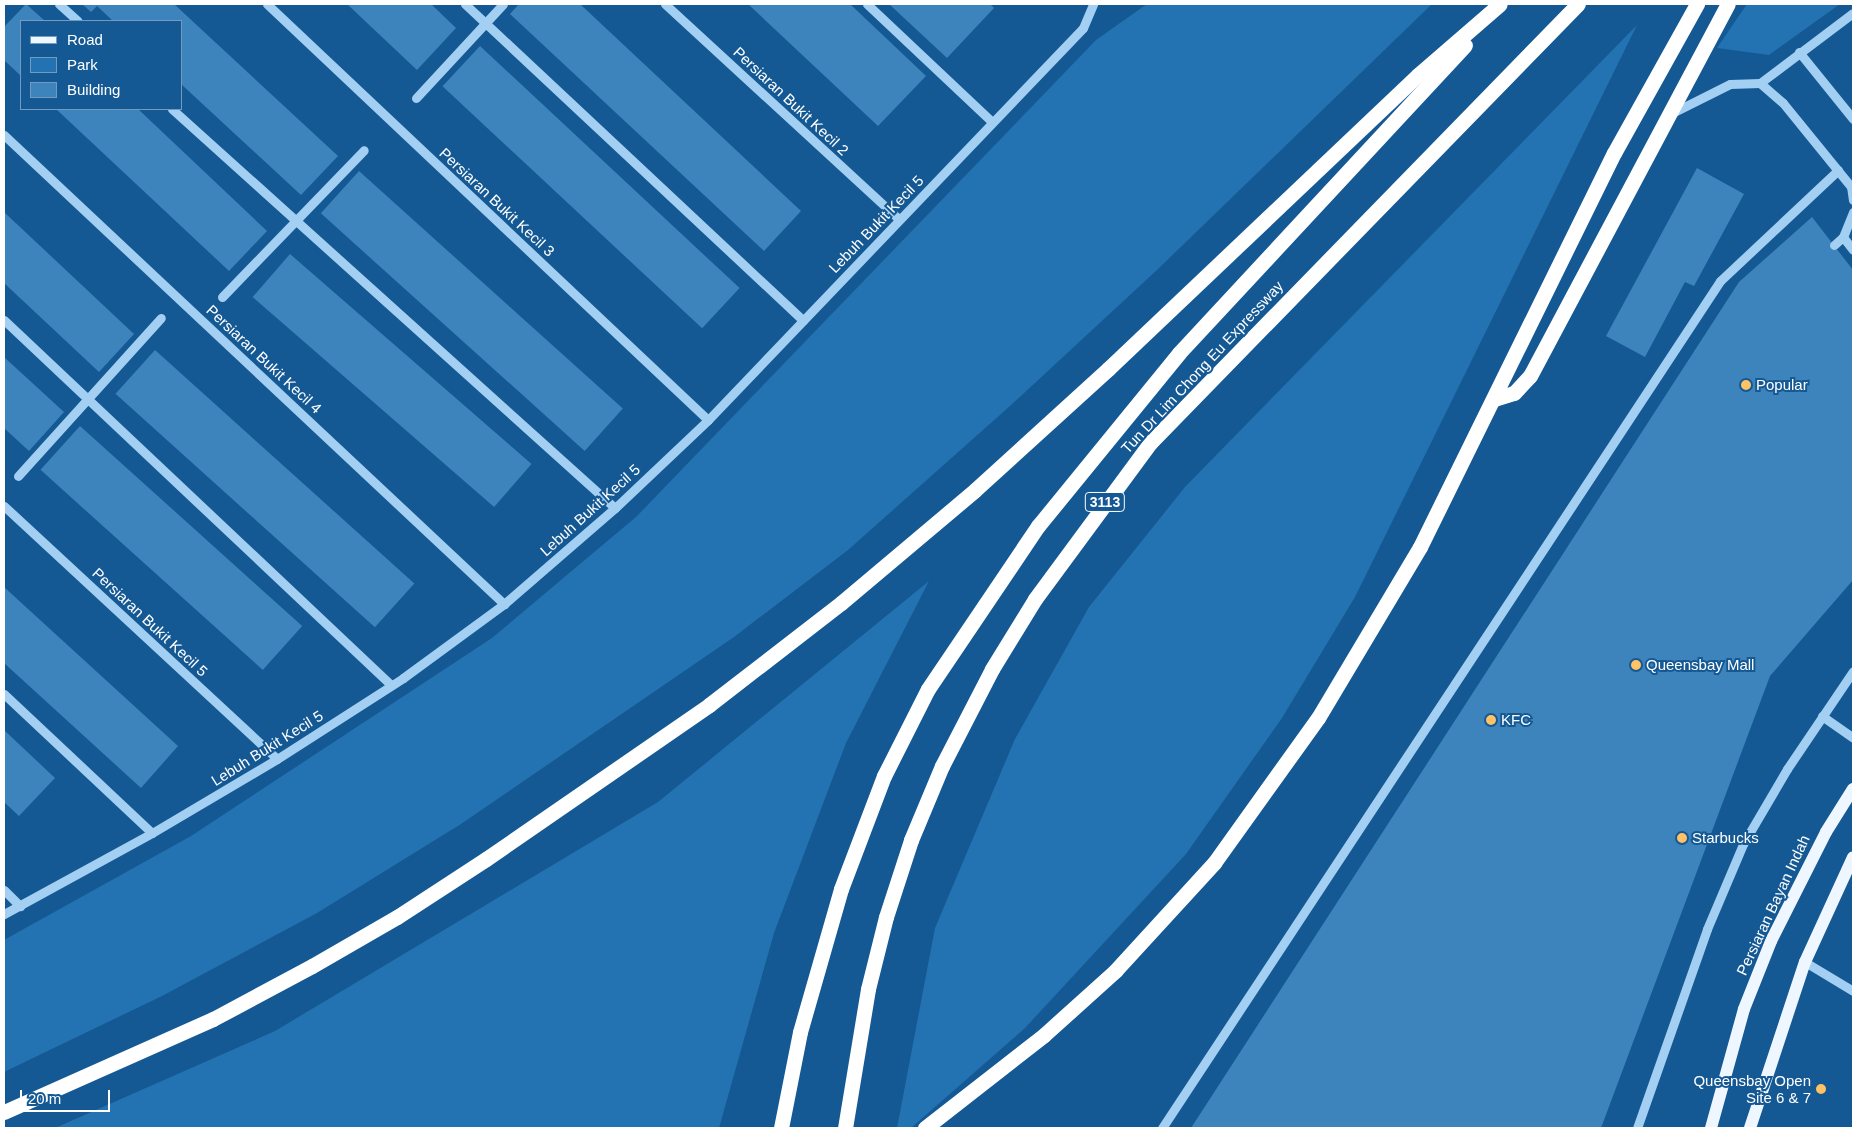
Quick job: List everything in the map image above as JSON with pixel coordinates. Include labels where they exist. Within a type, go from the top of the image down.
[{"type":"highway","points":[[4,1112],[213,1019],[312,966],[397,917],[470,870],[709,705],[841,603],[975,490],[1115,363],[1418,75],[1501,4]]},
{"type":"highway","name":"Tun Dr Lim Chong Eu Expressway","points":[[781,1128],[800,1032],[841,889],[884,776],[928,689],[1038,526],[1179,353],[1501,4]]},
{"type":"highway","name":"Tun Dr Lim Chong Eu Expressway","points":[[844,1128],[868,989],[886,917],[911,840],[942,766],[992,669],[1036,599],[1150,443],[1578,4]]},
{"type":"highway","points":[[925,1128],[1044,1035],[1115,971],[1214,863],[1318,718],[1420,547],[1614,153],[1697,4]]},
{"type":"highway","points":[[1494,399],[1514,392],[1530,376],[1666,116],[1728,4]]},
{"type":"main road","name":"Persiaran Bayan Indah","points":[[1711,1128],[1744,1009],[1771,941],[1826,832],[1853,788]]},
{"type":"main road","points":[[1750,1128],[1805,962],[1853,857]]},
{"type":"street","points":[[59,4],[77,20]]},
{"type":"street","name":"Persiaran Bukit Kecil 3","points":[[266,4],[708,420]]},
{"type":"street","points":[[465,4],[803,320]]},
{"type":"street","points":[[416,98],[503,4]]},
{"type":"street","name":"Persiaran Bukit Kecil 2","points":[[665,4],[899,219]]},
{"type":"street","points":[[867,4],[992,122]]},
{"type":"street","name":"Lebuh Bukit Kecil 5","points":[[4,914],[152,833],[277,759],[391,685],[504,604],[615,508],[708,420],[1083,28],[1093,4]]},
{"type":"street","points":[[1666,116],[1730,84],[1760,83],[1853,13]]},
{"type":"street","points":[[1799,52],[1853,119]]},
{"type":"street","points":[[1760,83],[1783,102],[1852,187],[1853,200]]},
{"type":"street","points":[[173,110],[294,222],[615,508]]},
{"type":"street","name":"Persiaran Bukit Kecil 4","points":[[4,135],[504,604]]},
{"type":"street","points":[[222,297],[364,150]]},
{"type":"street","points":[[1162,1128],[1720,282],[1838,170]]},
{"type":"street","points":[[1843,237],[1853,212]]},
{"type":"street","points":[[1834,245],[1843,237],[1853,234]]},
{"type":"street","points":[[1843,237],[1853,250]]},
{"type":"street","points":[[18,476],[161,318]]},
{"type":"street","points":[[4,320],[391,685]]},
{"type":"street","name":"Persiaran Bukit Kecil 5","points":[[4,506],[277,759]]},
{"type":"street","points":[[1637,1128],[1707,929],[1743,844],[1822,716],[1853,671]]},
{"type":"street","points":[[4,694],[152,833]]},
{"type":"street","points":[[1822,716],[1853,738]]},
{"type":"street","points":[[4,890],[20,906]]},
{"type":"street","points":[[1805,962],[1853,991]]},
{"type":"green space","points":[[1147,4],[1432,4],[1157,270],[1010,406],[848,550],[734,637],[461,824],[317,913],[162,996],[4,1072],[4,940],[191,836],[492,638],[636,517],[1096,40]]},
{"type":"green space","points":[[1747,4],[1840,4],[1769,55],[1717,48]]},
{"type":"green space","points":[[1637,25],[1355,597],[1282,718],[1186,854],[1025,1028],[911,1128],[897,1128],[935,928],[1015,739],[1089,607],[1185,487]]},
{"type":"green space","points":[[929,581],[846,743],[774,933],[719,1128],[55,1128],[275,1031],[658,802]]},
{"type":"building","points":[[26,4],[44,20],[20,20],[20,75],[4,60],[4,27]]},
{"type":"building","points":[[82,4],[174,4],[338,156],[301,195],[182,85],[182,20],[112,20],[97,6],[91,12]]},
{"type":"building","points":[[347,4],[431,4],[456,28],[417,70]]},
{"type":"building","points":[[519,4],[580,4],[801,211],[764,251],[510,14]]},
{"type":"building","points":[[748,4],[850,4],[926,76],[878,126]]},
{"type":"building","points":[[889,4],[990,4],[994,8],[947,58]]},
{"type":"building","points":[[480,46],[740,288],[702,328],[442,86]]},
{"type":"building","points":[[57,110],[139,110],[267,231],[229,271]]},
{"type":"building","points":[[1697,168],[1744,194],[1694,286],[1685,282],[1645,357],[1606,336]]},
{"type":"building","points":[[359,171],[623,409],[585,451],[321,213]]},
{"type":"building","points":[[4,212],[134,334],[99,372],[4,283]]},
{"type":"building","name":"Queensbay Mall","points":[[1812,217],[1853,270],[1853,580],[1770,676],[1601,1128],[1191,1128],[1739,282]]},
{"type":"building","points":[[290,254],[532,464],[494,507],[253,297]]},
{"type":"building","points":[[155,350],[414,584],[375,627],[116,394]]},
{"type":"building","points":[[4,357],[64,412],[29,451],[4,428]]},
{"type":"building","points":[[80,426],[302,626],[263,670],[41,470]]},
{"type":"building","points":[[4,587],[178,746],[141,788],[4,663]]},
{"type":"building","points":[[4,730],[55,778],[19,816],[4,802]]},
{"type":"place","name":"Popular","points":[[1746,385]]},
{"type":"place","name":"Queensbay Mall","points":[[1636,665]]},
{"type":"place","name":"KFC","points":[[1491,720]]},
{"type":"place","name":"Starbucks","points":[[1682,838]]},
{"type":"place","name":"Queensbay Open Site 6 & 7","points":[[1821,1089]]}]
